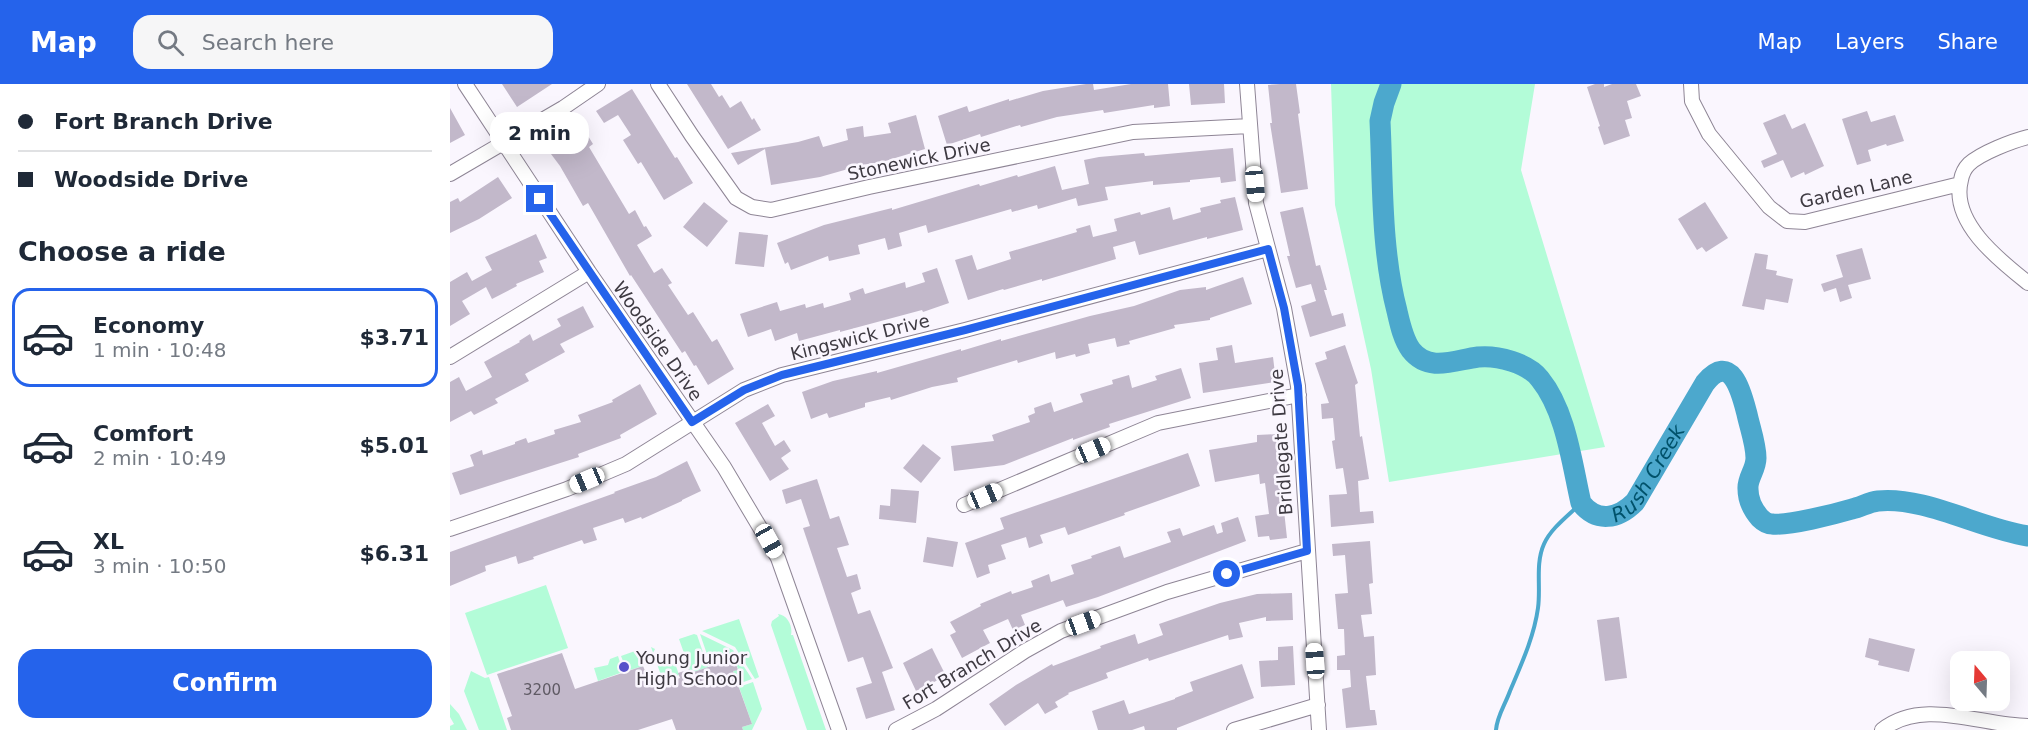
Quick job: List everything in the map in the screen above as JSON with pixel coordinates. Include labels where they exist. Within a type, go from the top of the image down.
[{"type":"street","name":"Woodside Drive","points":[[465,84],[589,272],[724,467],[778,558],[839,730]]},
{"type":"street","points":[[450,174],[563,108],[598,84]]},
{"type":"street","name":"Stonewick Drive","points":[[658,84],[736,198],[752,207],[771,210],[869,187],[1133,132],[1250,126]]},
{"type":"street","name":"Bridlegate Drive","points":[[1247,84],[1256,203],[1284,308],[1299,395],[1319,730]]},
{"type":"street","name":"Garden Lane","points":[[1691,84],[1692,101],[1709,134],[1769,207],[1787,221],[1805,222],[1960,184]]},
{"type":"street","points":[[2028,137],[1979,157],[1968,165],[1963,173],[1958,194],[1960,206],[1973,230],[1990,250],[2028,283]]},
{"type":"street","name":"Kingswick Drive","points":[[450,529],[567,489],[626,464],[744,390],[782,375],[965,330],[1268,249]]},
{"type":"street","points":[[450,357],[589,272]]},
{"type":"street","points":[[964,505],[1158,423],[1299,395]]},
{"type":"street","name":"Fort Branch Drive","points":[[896,730],[936,709],[1024,651],[1061,631],[1167,592],[1307,551]]},
{"type":"street","points":[[1234,730],[1318,705]]},
{"type":"street","points":[[1882,730],[1896,720],[1924,714],[2028,726]]},
{"type":"green space","points":[[1331,84],[1535,84],[1521,170],[1605,447],[1389,482],[1371,369],[1335,205]]},
{"type":"green space","points":[[546,585],[568,648],[487,675],[465,613]]},
{"type":"green space","points":[[778,614],[785,617],[790,625],[791,635],[793,635],[826,730],[807,730],[771,625],[772,621],[779,616]]},
{"type":"green space","points":[[739,619],[759,677],[755,679],[735,647],[702,631]]},
{"type":"green space","points":[[700,634],[733,650],[752,679],[738,684],[733,671],[738,669],[732,653],[709,660]]},
{"type":"green space","points":[[697,635],[708,667],[691,673],[679,639]]},
{"type":"green space","points":[[638,652],[643,666],[627,671],[621,656]]},
{"type":"green space","points":[[653,653],[669,661],[674,660],[679,675],[663,681]]},
{"type":"green space","points":[[618,656],[623,672],[598,681],[594,668],[608,665],[610,659]]},
{"type":"green space","points":[[471,671],[485,678],[489,677],[507,730],[479,730],[464,691]]},
{"type":"green space","points":[[753,682],[762,709],[752,730],[743,730],[742,727],[752,724],[739,687]]},
{"type":"green space","points":[[450,704],[459,714],[467,730],[450,730],[450,726],[454,724],[450,717]]},
{"type":"building","points":[[502,84],[552,84],[517,107]]},
{"type":"building","points":[[687,84],[711,84],[730,108],[741,101],[761,130],[728,149]]},
{"type":"building","points":[[1093,84],[1094,90],[1131,84],[1168,84],[1170,106],[1154,108],[1154,105],[1104,113],[1103,110],[1057,117],[981,137],[980,134],[947,145],[938,116],[967,106],[969,112],[1009,99],[1009,101],[1043,91]]},
{"type":"building","points":[[1189,84],[1224,84],[1225,103],[1191,105]]},
{"type":"building","points":[[1296,84],[1308,189],[1281,193],[1270,123],[1272,123],[1268,85]]},
{"type":"building","points":[[1604,84],[1604,87],[1612,84],[1636,84],[1641,96],[1627,101],[1632,118],[1625,120],[1630,136],[1604,145],[1587,87]]},
{"type":"building","points":[[632,89],[693,183],[664,200],[641,162],[638,164],[623,140],[631,135],[618,115],[604,123],[596,111]]},
{"type":"building","points":[[450,108],[465,135],[450,143]]},
{"type":"building","points":[[1867,111],[1871,122],[1895,115],[1904,141],[1868,150],[1871,161],[1857,165],[1842,119]]},
{"type":"building","points":[[1785,114],[1792,129],[1805,123],[1824,166],[1805,175],[1804,172],[1791,178],[1783,160],[1764,168],[1761,161],[1777,154],[1763,123]]},
{"type":"building","points":[[916,115],[925,149],[882,162],[847,167],[848,169],[820,177],[771,185],[765,149],[738,165],[731,153],[798,142],[819,136],[823,147],[848,140],[846,129],[863,126],[864,137],[891,133],[888,123]]},
{"type":"building","points":[[560,130],[565,136],[572,132],[575,137],[585,131],[593,144],[589,147],[629,214],[635,210],[652,236],[637,245],[654,273],[662,268],[672,283],[668,285],[688,315],[693,312],[712,342],[717,339],[734,369],[708,385],[685,351],[682,353],[630,276],[588,203],[583,206],[560,166],[542,142]]},
{"type":"building","points":[[1233,148],[1236,181],[1221,183],[1220,177],[1190,180],[1190,182],[1153,185],[1153,181],[1105,187],[1108,200],[1078,206],[1076,198],[1038,209],[1037,205],[1012,212],[1011,209],[928,233],[926,225],[899,233],[902,246],[888,250],[885,238],[858,245],[860,254],[829,261],[828,256],[791,270],[788,262],[785,264],[777,243],[824,225],[892,208],[892,210],[979,184],[980,186],[1017,175],[1018,177],[1055,166],[1062,190],[1089,184],[1084,160],[1144,153],[1145,156]]},
{"type":"building","points":[[498,177],[512,198],[479,219],[450,233],[450,202],[458,198],[460,202]]},
{"type":"building","points":[[1235,197],[1243,230],[1139,255],[1135,241],[1113,247],[1116,259],[968,300],[955,260],[972,255],[977,270],[1011,259],[1009,252],[1077,232],[1076,229],[1090,225],[1093,237],[1117,231],[1114,219],[1170,207],[1173,220],[1201,212],[1200,208],[1221,203],[1220,200]]},
{"type":"building","points":[[704,202],[728,221],[707,247],[683,227]]},
{"type":"building","points":[[1705,202],[1728,238],[1706,252],[1702,247],[1697,250],[1678,219]]},
{"type":"building","points":[[1303,207],[1316,266],[1320,265],[1327,290],[1324,290],[1332,316],[1343,313],[1346,326],[1310,337],[1301,306],[1316,301],[1311,284],[1296,288],[1287,256],[1290,256],[1280,212]]},
{"type":"building","points":[[739,232],[768,235],[764,267],[735,264]]},
{"type":"building","points":[[536,234],[547,258],[539,261],[544,272],[516,284],[517,286],[492,299],[486,287],[462,301],[470,314],[450,326],[450,282],[467,272],[472,281],[492,270],[485,257]]},
{"type":"building","points":[[1862,248],[1871,279],[1848,285],[1852,298],[1840,302],[1836,288],[1824,292],[1821,284],[1843,277],[1836,255]]},
{"type":"building","points":[[1755,253],[1768,255],[1766,269],[1777,271],[1776,275],[1793,279],[1788,303],[1766,299],[1764,310],[1742,306]]},
{"type":"building","points":[[937,268],[949,303],[923,312],[922,310],[840,332],[840,330],[799,341],[797,333],[775,341],[771,329],[748,337],[740,314],[777,302],[780,311],[805,304],[806,308],[823,303],[824,308],[851,300],[849,293],[863,288],[865,294],[905,282],[906,288],[925,282],[922,273]]},
{"type":"building","points":[[1243,277],[1252,304],[1210,318],[1210,320],[1174,325],[1175,328],[1129,341],[1130,344],[1117,347],[1115,338],[1088,344],[1090,353],[1076,357],[1075,354],[1056,359],[1055,352],[1018,363],[1017,360],[957,378],[958,382],[932,387],[891,400],[890,397],[865,403],[865,407],[829,418],[827,413],[811,419],[802,392],[833,381],[877,371],[877,373],[961,349],[961,351],[1134,306],[1180,290],[1206,287],[1206,290]]},
{"type":"building","points":[[583,306],[594,327],[560,344],[565,352],[525,374],[529,381],[495,399],[498,403],[474,415],[471,411],[450,422],[450,382],[459,377],[466,391],[492,377],[484,362],[530,334],[533,341],[561,326],[557,319]]},
{"type":"building","points":[[1232,345],[1235,363],[1273,357],[1276,382],[1203,393],[1199,363],[1218,360],[1216,348]]},
{"type":"building","points":[[1345,345],[1358,383],[1355,385],[1360,437],[1362,436],[1369,479],[1358,481],[1360,512],[1373,511],[1374,523],[1331,527],[1329,495],[1347,494],[1343,468],[1336,469],[1332,441],[1335,440],[1333,418],[1322,419],[1321,404],[1329,403],[1315,363],[1327,359],[1325,352]]},
{"type":"building","points":[[1181,368],[1191,398],[1109,424],[1110,427],[1073,440],[1073,438],[1004,465],[954,471],[951,446],[994,441],[992,435],[1030,422],[1028,416],[1035,413],[1034,408],[1051,402],[1054,412],[1083,402],[1080,394],[1113,384],[1112,380],[1129,375],[1132,388],[1157,380],[1155,376]]},
{"type":"building","points":[[640,384],[657,414],[620,435],[621,438],[578,454],[579,457],[460,495],[452,473],[474,466],[470,455],[482,450],[483,455],[526,438],[528,443],[555,434],[554,430],[581,422],[578,415],[613,402],[612,400]]},
{"type":"building","points":[[768,404],[775,416],[762,423],[775,446],[784,440],[791,451],[781,458],[789,469],[770,481],[735,423]]},
{"type":"building","points":[[1280,434],[1283,482],[1281,483],[1287,538],[1270,540],[1269,536],[1258,537],[1255,516],[1269,514],[1265,483],[1260,484],[1259,474],[1215,482],[1209,450],[1257,442],[1257,435]]},
{"type":"building","points":[[923,444],[941,458],[921,483],[903,468]]},
{"type":"building","points":[[1188,453],[1200,486],[1068,535],[1065,527],[1040,535],[1043,543],[1029,548],[1026,537],[1001,545],[1006,559],[988,565],[990,573],[977,578],[965,543],[1004,529],[1000,518]]},
{"type":"building","points":[[687,461],[701,491],[642,519],[641,517],[625,523],[623,518],[593,528],[597,540],[584,544],[582,540],[518,564],[516,556],[485,566],[486,571],[450,586],[450,552],[615,493],[656,477]]},
{"type":"building","points":[[817,479],[830,519],[839,516],[849,545],[837,548],[847,577],[857,574],[861,589],[851,593],[858,614],[870,610],[893,668],[882,672],[895,710],[866,719],[856,688],[872,683],[863,657],[848,662],[803,528],[810,526],[801,499],[786,504],[782,490]]},
{"type":"building","points":[[891,489],[919,491],[916,523],[879,519],[880,505],[890,506]]},
{"type":"building","points":[[1238,517],[1246,541],[1098,597],[1066,607],[1063,600],[1021,615],[1025,625],[1013,630],[1008,619],[983,630],[990,643],[962,658],[950,635],[956,632],[950,622],[981,606],[980,604],[1011,591],[1012,594],[1033,587],[1031,581],[1049,574],[1051,582],[1074,574],[1071,565],[1092,558],[1091,556],[1120,546],[1124,558],[1171,542],[1167,532],[1180,528],[1183,536],[1214,525],[1217,534],[1223,532],[1221,523]]},
{"type":"building","points":[[927,537],[958,542],[953,567],[923,562]]},
{"type":"building","points":[[1370,541],[1373,583],[1369,584],[1372,614],[1361,615],[1364,637],[1374,636],[1376,675],[1366,676],[1370,710],[1375,710],[1377,725],[1346,728],[1342,689],[1351,687],[1350,670],[1337,670],[1337,656],[1345,655],[1344,629],[1338,629],[1335,594],[1348,593],[1345,555],[1333,556],[1332,544]]},
{"type":"building","points":[[1292,593],[1293,620],[1266,621],[1266,617],[1239,623],[1243,637],[1229,640],[1228,635],[1149,661],[1148,658],[1106,673],[1108,678],[1068,693],[1055,702],[1058,707],[1045,714],[1038,703],[1005,726],[989,704],[1052,664],[1053,666],[1135,634],[1138,644],[1163,635],[1159,624],[1220,603],[1257,594]]},
{"type":"building","points":[[1619,617],[1627,678],[1605,681],[1597,620]]},
{"type":"building","points":[[1869,638],[1915,649],[1909,672],[1878,665],[1879,661],[1865,657]]},
{"type":"building","points":[[1293,646],[1295,685],[1261,687],[1259,661],[1278,660],[1278,647]]},
{"type":"building","points":[[932,648],[946,676],[916,691],[903,663]]},
{"type":"building","name":"Young Junior High School","points":[[562,653],[575,689],[643,666],[646,673],[653,671],[658,686],[680,678],[678,673],[690,669],[691,673],[711,666],[709,660],[732,653],[738,670],[733,671],[752,724],[742,727],[743,730],[676,730],[672,719],[638,730],[511,730],[507,718],[512,716],[497,674]]},
{"type":"building","points":[[1242,664],[1254,698],[1177,728],[1177,730],[1145,730],[1144,726],[1132,730],[1098,730],[1092,711],[1124,700],[1129,714],[1175,699],[1193,691],[1190,682]]},
{"type":"waterway","name":"Rush Creek","points":[[1391,84],[1380,121],[1384,217],[1392,288],[1406,341],[1418,357],[1434,363],[1494,357],[1520,364],[1535,373],[1549,392],[1562,422],[1581,503],[1594,514],[1615,515],[1635,502],[1705,383],[1714,374],[1722,371],[1729,373],[1734,379],[1745,406],[1756,458],[1748,485],[1749,497],[1755,512],[1765,522],[1779,524],[1800,521],[1875,502],[1896,501],[1933,508],[1991,527],[2028,536]]},
{"type":"waterway","points":[[1496,730],[1523,661],[1536,619],[1541,552],[1547,538],[1581,503]]},
{"type":"place","name":"Young Junior High School","points":[[624,667]]},
{"type":"route","points":[[540,199],[692,422],[757,383],[782,375],[965,330],[1268,249],[1284,308],[1298,386],[1307,551],[1227,574]]}]
